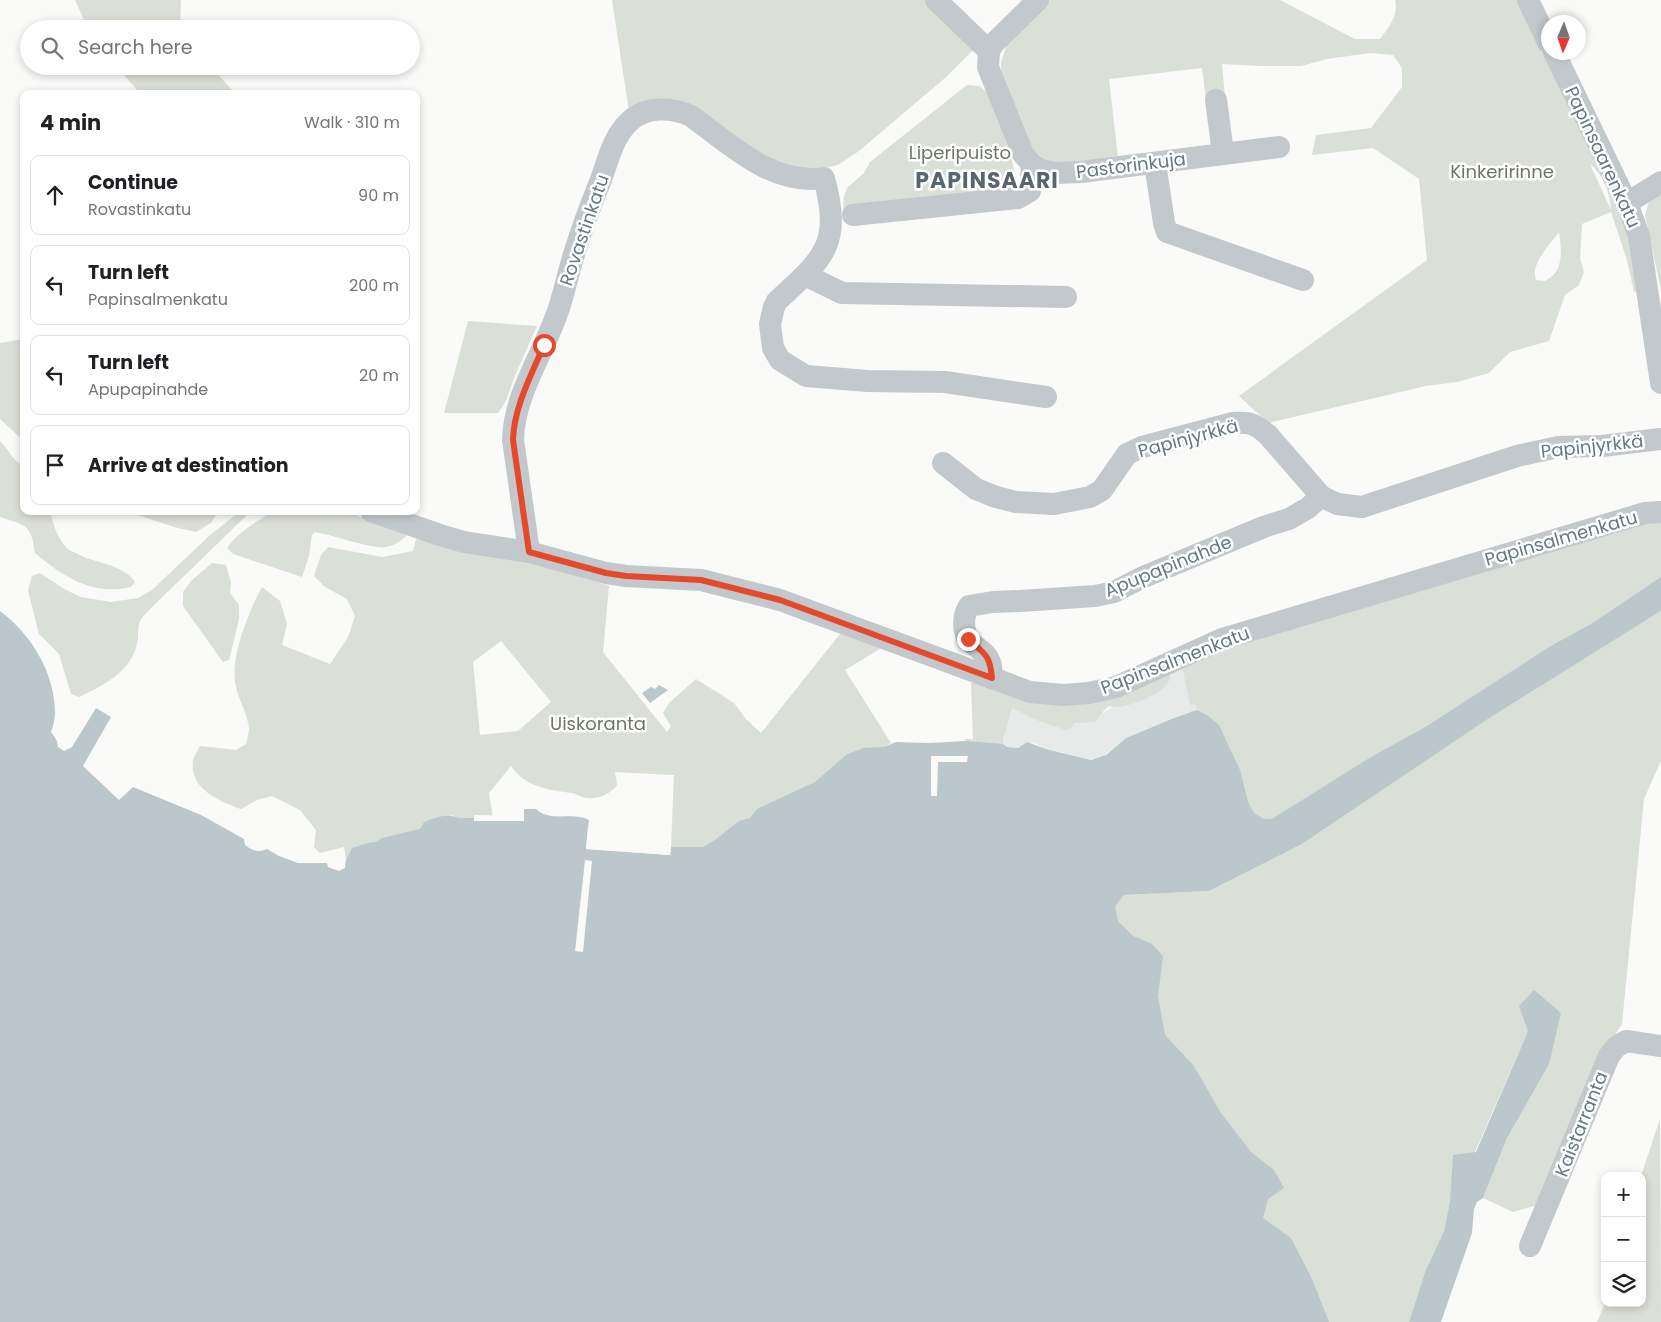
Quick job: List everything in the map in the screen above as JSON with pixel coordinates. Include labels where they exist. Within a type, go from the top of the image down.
[{"type":"street","points":[[853,215],[1018,198],[1030,191],[1032,164],[1023,154],[1017,142],[989,59],[936,0]]},
{"type":"street","points":[[989,59],[994,43],[1038,0]]},
{"type":"street","points":[[1528,0],[1541,27]]},
{"type":"street","name":"Papinsaarenkatu","points":[[1558,60],[1627,203],[1639,236],[1661,383]]},
{"type":"street","points":[[1216,100],[1223,153]]},
{"type":"street","name":"Rovastinkatu","points":[[529,552],[513,440],[514,424],[520,402],[558,309],[578,241],[608,160],[624,128],[637,115],[664,109],[682,112],[691,116],[764,167],[797,179],[814,180],[824,178],[830,203],[830,237],[819,260],[806,275]]},
{"type":"street","name":"Pastorinkuja","points":[[1032,164],[1041,170],[1056,173],[1081,172],[1279,147]]},
{"type":"street","points":[[1155,162],[1167,232],[1303,280]]},
{"type":"street","points":[[1627,203],[1661,182]]},
{"type":"street","points":[[1046,397],[945,382],[868,381],[806,376],[780,360],[770,338],[770,324],[774,307],[778,301],[806,275],[842,293],[1066,297]]},
{"type":"street","name":"Papinjyrkkä","points":[[943,464],[976,489],[996,497],[1016,502],[1054,504],[1090,497],[1102,490],[1127,454],[1142,447],[1233,424],[1249,422],[1268,435],[1321,496],[1337,504],[1362,507],[1517,456],[1558,447],[1602,446],[1661,439]]},
{"type":"street","name":"Apupapinahde","points":[[992,678],[991,663],[984,652],[968,639],[964,628],[964,613],[969,606],[993,602],[1095,596],[1114,592],[1141,578],[1203,552],[1266,526],[1289,519],[1308,508],[1321,496]]},
{"type":"street","name":"Papinsalmenkatu","points":[[382,515],[464,542],[529,552],[606,573],[626,576],[701,580],[780,600],[1030,692],[1062,696],[1116,687],[1222,638],[1645,513],[1661,512]]},
{"type":"street","name":"Kaistarranta","points":[[1530,1246],[1609,1056],[1616,1047],[1626,1041],[1661,1046]]},
{"type":"shaded area","points":[[1661,577],[1661,611],[1488,719],[1302,844],[1209,891],[1124,895],[1115,906],[1118,921],[1133,936],[1152,944],[1163,956],[1158,996],[1165,1035],[1194,1066],[1221,1113],[1251,1152],[1274,1170],[1284,1188],[1268,1199],[1263,1218],[1291,1238],[1312,1279],[1329,1322],[0,1322],[0,611],[22,631],[46,669],[54,698],[55,715],[51,732],[57,741],[58,747],[64,751],[72,747],[96,708],[111,717],[83,766],[119,800],[133,787],[201,815],[244,839],[245,845],[253,850],[261,851],[267,849],[298,863],[327,863],[328,867],[339,871],[345,868],[346,860],[352,848],[376,842],[382,838],[420,829],[424,822],[442,816],[460,818],[520,818],[524,809],[536,809],[548,815],[576,816],[589,820],[586,849],[670,855],[671,847],[703,847],[739,821],[750,818],[757,809],[815,782],[846,755],[863,748],[884,747],[896,742],[965,741],[1003,744],[1007,747],[1018,748],[1027,742],[1046,749],[1091,760],[1106,755],[1126,738],[1197,710],[1207,715],[1219,725],[1240,770],[1248,802],[1254,813],[1264,819],[1272,819],[1371,757],[1427,726],[1549,647],[1591,624]]},
{"type":"shaded area","points":[[1184,665],[1197,710],[1126,738],[1101,758],[1086,759],[1046,749],[1034,743],[1018,748],[1007,747],[1003,744],[1005,736],[996,692],[1103,713],[1132,694]]},
{"type":"shaded area","points":[[659,685],[668,690],[650,703],[642,693],[651,687],[655,689]]},
{"type":"shaded area","points":[[1534,990],[1561,1013],[1549,1064],[1507,1138],[1483,1198],[1477,1202],[1474,1209],[1472,1233],[1441,1322],[1409,1322],[1425,1272],[1444,1231],[1450,1201],[1453,1155],[1476,1152],[1528,1031],[1519,1006]]},
{"type":"green space","points":[[75,0],[181,0],[180,20],[84,20]]},
{"type":"green space","points":[[612,0],[925,0],[973,50],[945,78],[859,151],[838,165],[811,171],[773,163],[700,112],[629,112]]},
{"type":"green space","name":"Kinkeririnne","points":[[1050,0],[1280,0],[1355,39],[1380,39],[1390,25],[1396,11],[1395,0],[1518,0],[1541,47],[1541,60],[1547,60],[1591,146],[1630,239],[1641,290],[1634,292],[1627,260],[1611,212],[1582,224],[1580,259],[1584,272],[1579,285],[1565,295],[1549,341],[1510,352],[1489,373],[1457,382],[1426,386],[1268,423],[1239,396],[1427,260],[1419,179],[1373,148],[1312,155],[1316,135],[1371,128],[1402,87],[1402,68],[1393,55],[1370,53],[1327,59],[1301,66],[1222,64],[1225,97],[1206,100],[1202,68],[1109,79],[1118,158],[1060,165],[1046,160],[1029,147],[1001,75],[1001,62],[1007,44]],"holes":[[[1590,164],[1595,168],[1605,184],[1611,210]],[[1559,232],[1561,253],[1558,269],[1545,281],[1536,280],[1535,274],[1538,261]]]},
{"type":"green space","points":[[124,75],[218,75],[232,90],[137,90]]},
{"type":"green space","name":"Liperipuisto","points":[[967,85],[979,86],[989,94],[1010,152],[1014,170],[1015,190],[843,211],[844,196],[847,188],[864,173],[870,162]]},
{"type":"green space","points":[[1661,194],[1661,290],[1645,215],[1649,202]]},
{"type":"green space","points":[[468,321],[537,326],[506,401],[498,413],[444,413]]},
{"type":"green space","points":[[20,340],[20,437],[0,419],[0,343]]},
{"type":"green space","points":[[0,441],[20,464],[20,515],[51,515],[58,535],[67,548],[83,557],[116,567],[130,576],[135,582],[131,587],[104,589],[91,587],[68,577],[35,553],[32,536],[26,527],[0,517]]},
{"type":"green space","points":[[137,515],[216,515],[211,523],[196,532]]},
{"type":"green space","points":[[235,515],[246,516],[142,617],[139,624],[138,641],[129,663],[114,677],[97,688],[79,697],[71,694],[59,654],[39,634],[28,590],[32,576],[40,573],[64,589],[81,597],[111,602],[138,598],[152,590],[209,536]]},
{"type":"green space","points":[[266,515],[356,515],[407,535],[392,545],[379,547],[315,532],[312,535],[309,556],[302,577],[233,554],[227,548],[242,532]]},
{"type":"green space","points":[[1661,519],[1661,587],[1264,835],[1190,712],[1197,710],[1195,704],[1190,705],[1182,666],[1183,662]]},
{"type":"green space","name":"Uiskoranta","points":[[426,538],[504,559],[515,561],[518,559],[609,586],[603,652],[667,732],[671,726],[663,713],[669,703],[696,679],[734,703],[746,719],[761,733],[840,634],[872,642],[880,649],[845,670],[891,743],[884,747],[734,878],[687,847],[671,847],[674,775],[615,772],[617,785],[611,791],[595,798],[587,798],[530,783],[523,779],[511,766],[489,793],[493,818],[460,818],[451,815],[421,845],[339,871],[345,868],[344,847],[320,853],[314,847],[316,830],[300,810],[272,796],[257,800],[241,809],[215,798],[196,779],[193,770],[193,760],[200,746],[236,750],[246,744],[249,731],[248,723],[236,687],[235,663],[241,636],[262,587],[280,601],[287,624],[282,645],[330,664],[348,637],[355,616],[347,599],[325,587],[314,576],[321,555],[328,547],[382,557],[413,551],[416,539]],"holes":[[[501,641],[551,702],[518,731],[480,735],[473,662]]]},
{"type":"green space","points":[[212,563],[226,565],[231,582],[230,593],[239,605],[239,619],[229,660],[223,662],[183,606],[183,592],[191,581]]},
{"type":"green space","points":[[1661,611],[1661,761],[1644,799],[1622,1024],[1598,1061],[1538,1205],[1513,1212],[1483,1198],[1507,1138],[1528,1031],[1475,1152],[1450,1201],[1444,1231],[1425,1272],[1409,1322],[1219,1322],[967,935],[1124,895],[1209,891],[1302,844],[1488,719]]},
{"type":"green space","points":[[1169,672],[1170,679],[1167,685],[1152,696],[1119,707],[1108,707],[1095,722],[1075,723],[1066,730],[1039,721],[1012,708],[1003,744],[999,750],[960,741],[973,739],[971,683],[978,682],[1018,697]]},
{"type":"green space","points":[[1660,1119],[1661,1322],[1597,1322],[1603,1307],[1646,1307],[1646,1172],[1642,1172]]},
{"type":"pier","points":[[931,756],[968,756],[967,762],[938,762],[937,796],[931,796]]},
{"type":"pier","points":[[524,806],[524,821],[474,821],[474,815],[519,816]]},
{"type":"pier","points":[[588,826],[591,826],[589,847],[668,852],[668,850],[671,850],[670,855],[586,849]]},
{"type":"pier","points":[[585,860],[592,861],[583,952],[575,951]]},
{"type":"district","name":"PAPINSAARI","points":[[987,180]]},
{"type":"route","points":[[544,345],[520,402],[514,424],[513,440],[529,552],[606,573],[626,576],[701,580],[780,600],[992,678],[991,663],[987,656],[968,639]]}]
